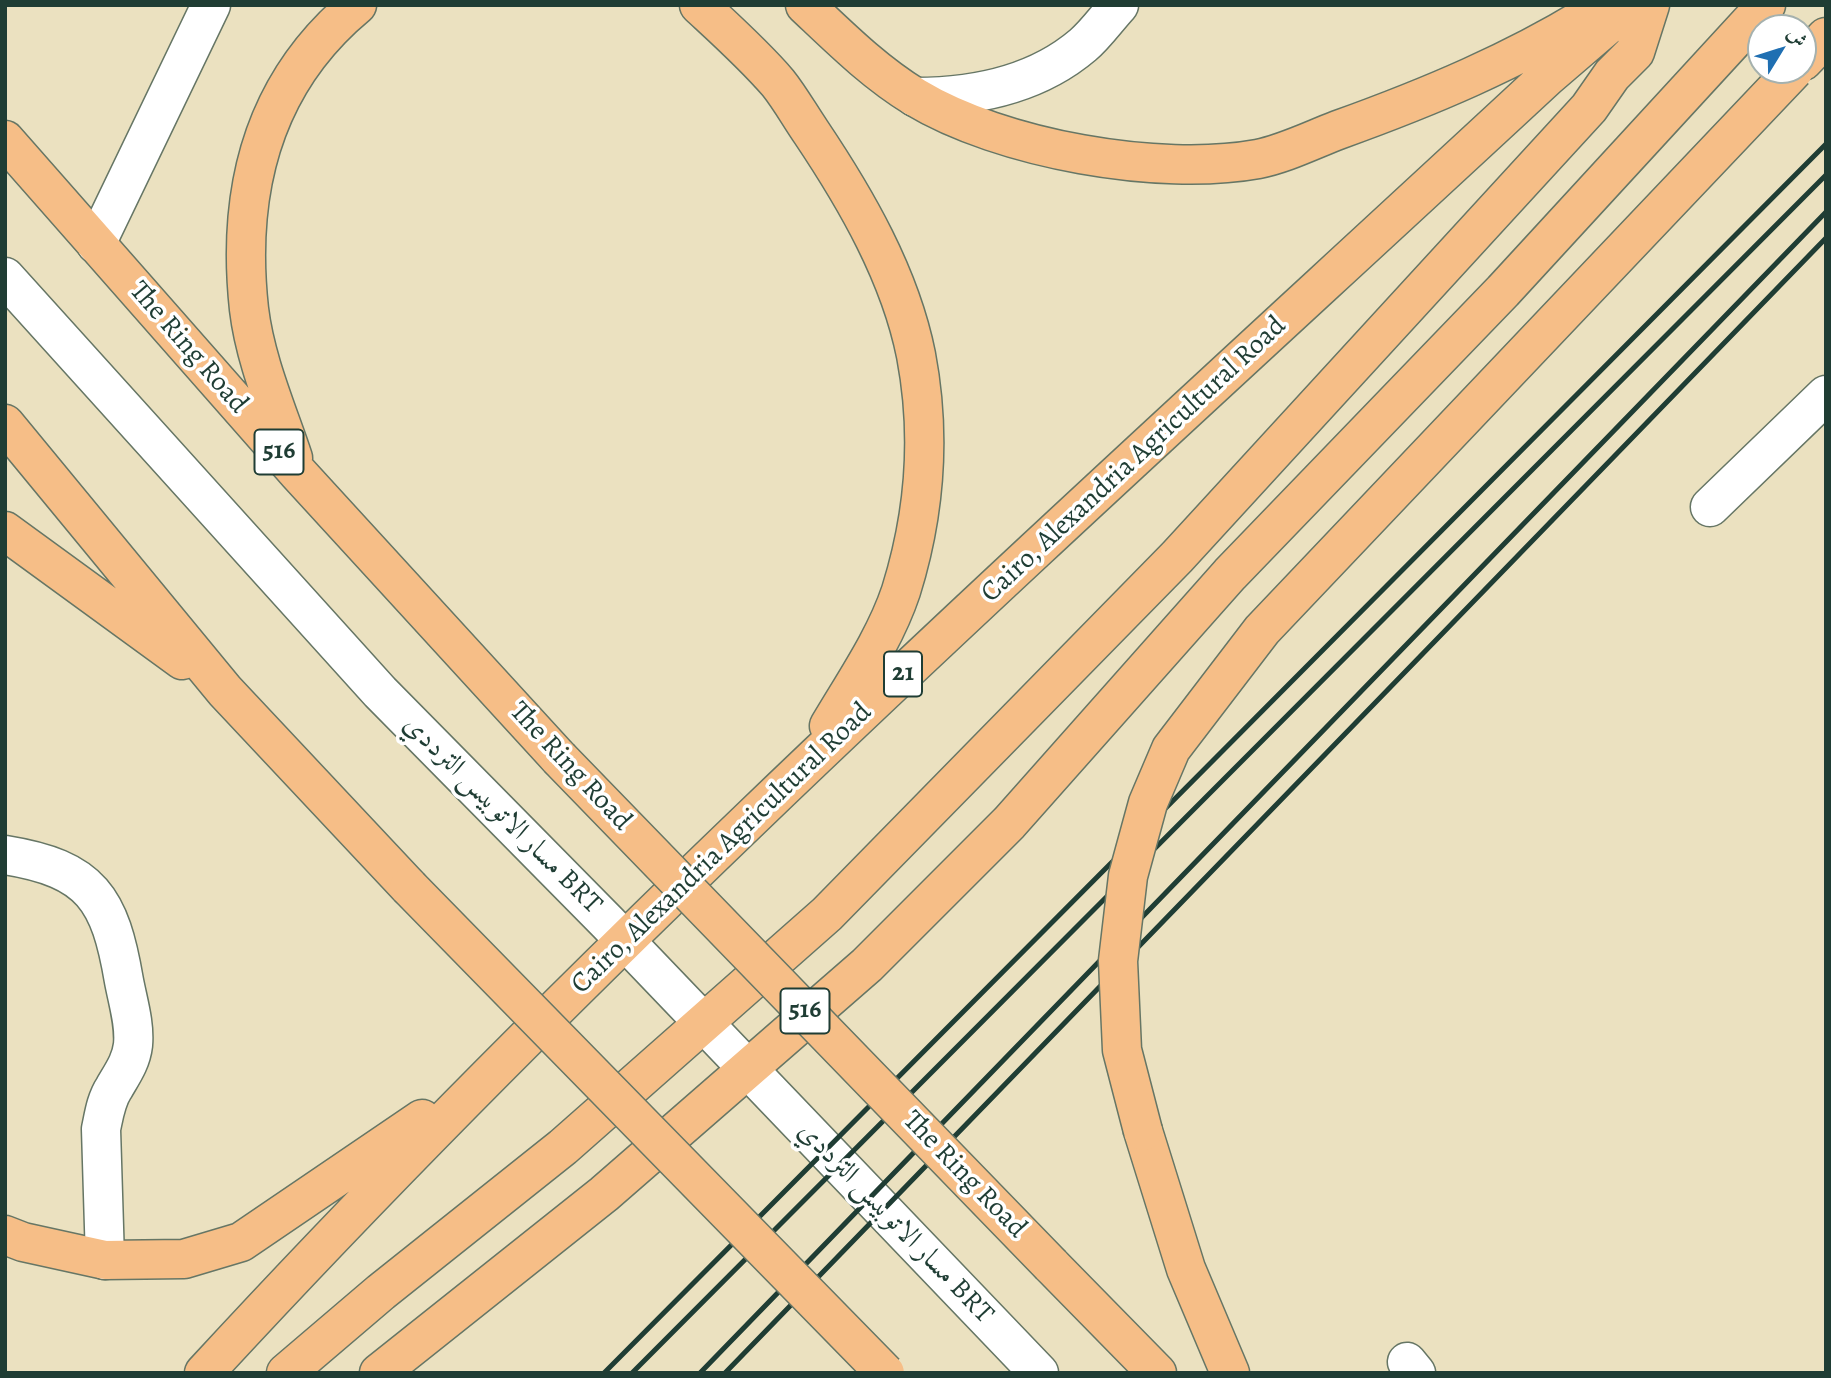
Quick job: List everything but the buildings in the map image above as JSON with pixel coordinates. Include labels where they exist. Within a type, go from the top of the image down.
[{"type":"highway","points":[[298,473],[264,372],[249,310],[246,223],[254,176],[278,100],[310,50],[357,5]]},
{"type":"highway","points":[[699,5],[741,43],[780,86],[855,201],[880,252],[900,306],[915,354],[923,401],[925,450],[922,498],[900,593],[882,638],[806,764]]},
{"type":"highway","points":[[805,5],[884,76],[915,97],[983,130],[1021,141],[1142,162],[1213,165],[1261,158],[1470,77],[1563,31],[1604,5]]},
{"type":"highway","name":"Cairo, Alexandria Agricultural Road","points":[[204,1373],[334,1232],[806,764],[1526,96],[1631,5]]},
{"type":"highway","points":[[286,1373],[381,1292],[563,1147],[827,914],[1177,558],[1579,118],[1635,52],[1650,5]]},
{"type":"highway","points":[[379,1373],[604,1194],[867,965],[1009,823],[1230,574],[1503,290],[1766,5]]},
{"type":"highway","points":[[1230,1373],[1186,1269],[1143,1131],[1122,1050],[1118,961],[1128,876],[1148,803],[1171,749],[1262,630],[1781,84]]},
{"type":"highway","name":"The Ring Road","points":[[5,140],[298,473],[559,758],[1157,1373]]},
{"type":"highway","points":[[5,424],[225,691],[409,887],[885,1373]]},
{"type":"highway","points":[[5,531],[225,691]]},
{"type":"highway","points":[[5,1236],[105,1260],[184,1259],[241,1242],[499,1067]]},
{"type":"street","points":[[96,244],[211,5]]},
{"type":"street","points":[[915,97],[974,93],[1031,76],[1083,45],[1119,5]]},
{"type":"street","name":"مسار الاتوبيس الترددي BRT","points":[[5,277],[380,692],[608,923],[1039,1373]]},
{"type":"street","points":[[1710,507],[1826,396]]},
{"type":"street","points":[[5,855],[54,866],[74,877],[105,910],[116,931],[133,1045],[123,1075],[105,1108],[101,1129],[105,1260]]},
{"type":"railway","points":[[604,1373],[1826,144]]},
{"type":"railway","points":[[632,1373],[1826,175]]},
{"type":"railway","points":[[700,1373],[1826,212]]},
{"type":"railway","points":[[725,1373],[1826,238]]}]
